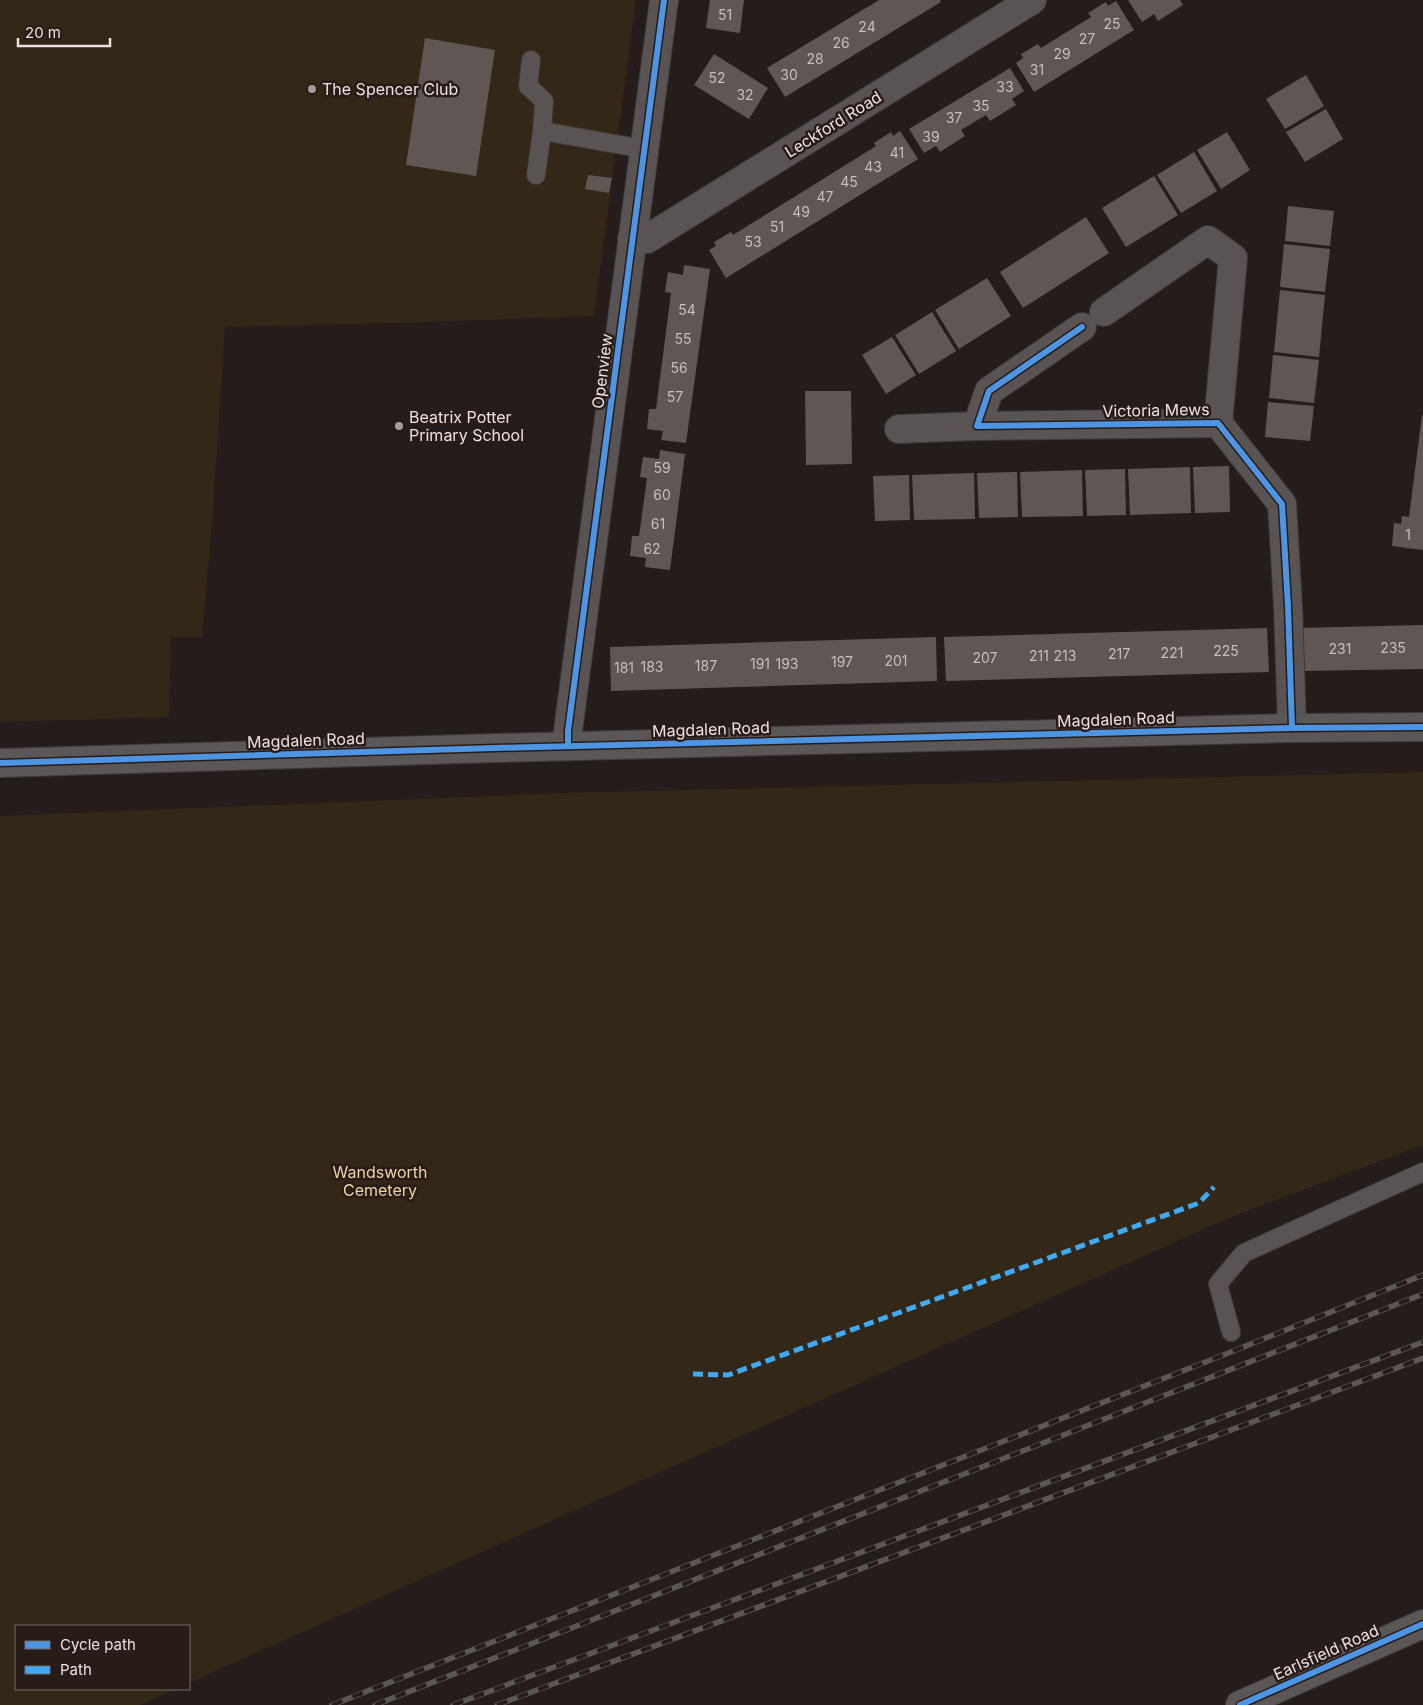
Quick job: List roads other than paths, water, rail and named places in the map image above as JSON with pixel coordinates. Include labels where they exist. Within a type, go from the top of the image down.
[{"type":"street","name":"Openview","points":[[568,746],[568,731],[594,548],[664,0]]},
{"type":"street","name":"Leckford Road","points":[[632,239],[644,240],[653,235],[1024,2]]},
{"type":"street","name":"Victoria Mews","points":[[1104,312],[1208,240],[1233,258],[1218,423],[1282,504],[1292,728]]},
{"type":"street","points":[[977,426],[989,391],[1082,327]]},
{"type":"street","name":"Victoria Mews","points":[[899,429],[977,426],[1218,423]]},
{"type":"street","name":"Magdalen Road","points":[[0,763],[568,746],[1292,728],[1423,727]]},
{"type":"street","name":"Earlsfield Road","points":[[1240,1705],[1423,1624]]},
{"type":"lane","points":[[531,60],[528,86],[544,101],[536,175]]},
{"type":"lane","points":[[542,131],[644,149]]},
{"type":"lane","points":[[1231,1332],[1218,1284],[1244,1253],[1423,1172]]},
{"type":"railway","points":[[332,1705],[1423,1275]]},
{"type":"railway","points":[[375,1705],[1423,1294]]},
{"type":"railway","points":[[453,1705],[1423,1342]]},
{"type":"railway","points":[[497,1705],[1423,1358]]},
{"type":"place","name":"The Spencer Club","points":[[312,89]]},
{"type":"place","name":"Beatrix Potter Primary School","points":[[399,426]]},
{"type":"park label","name":"Wandsworth Cemetery","points":[[380,1181]]}]
